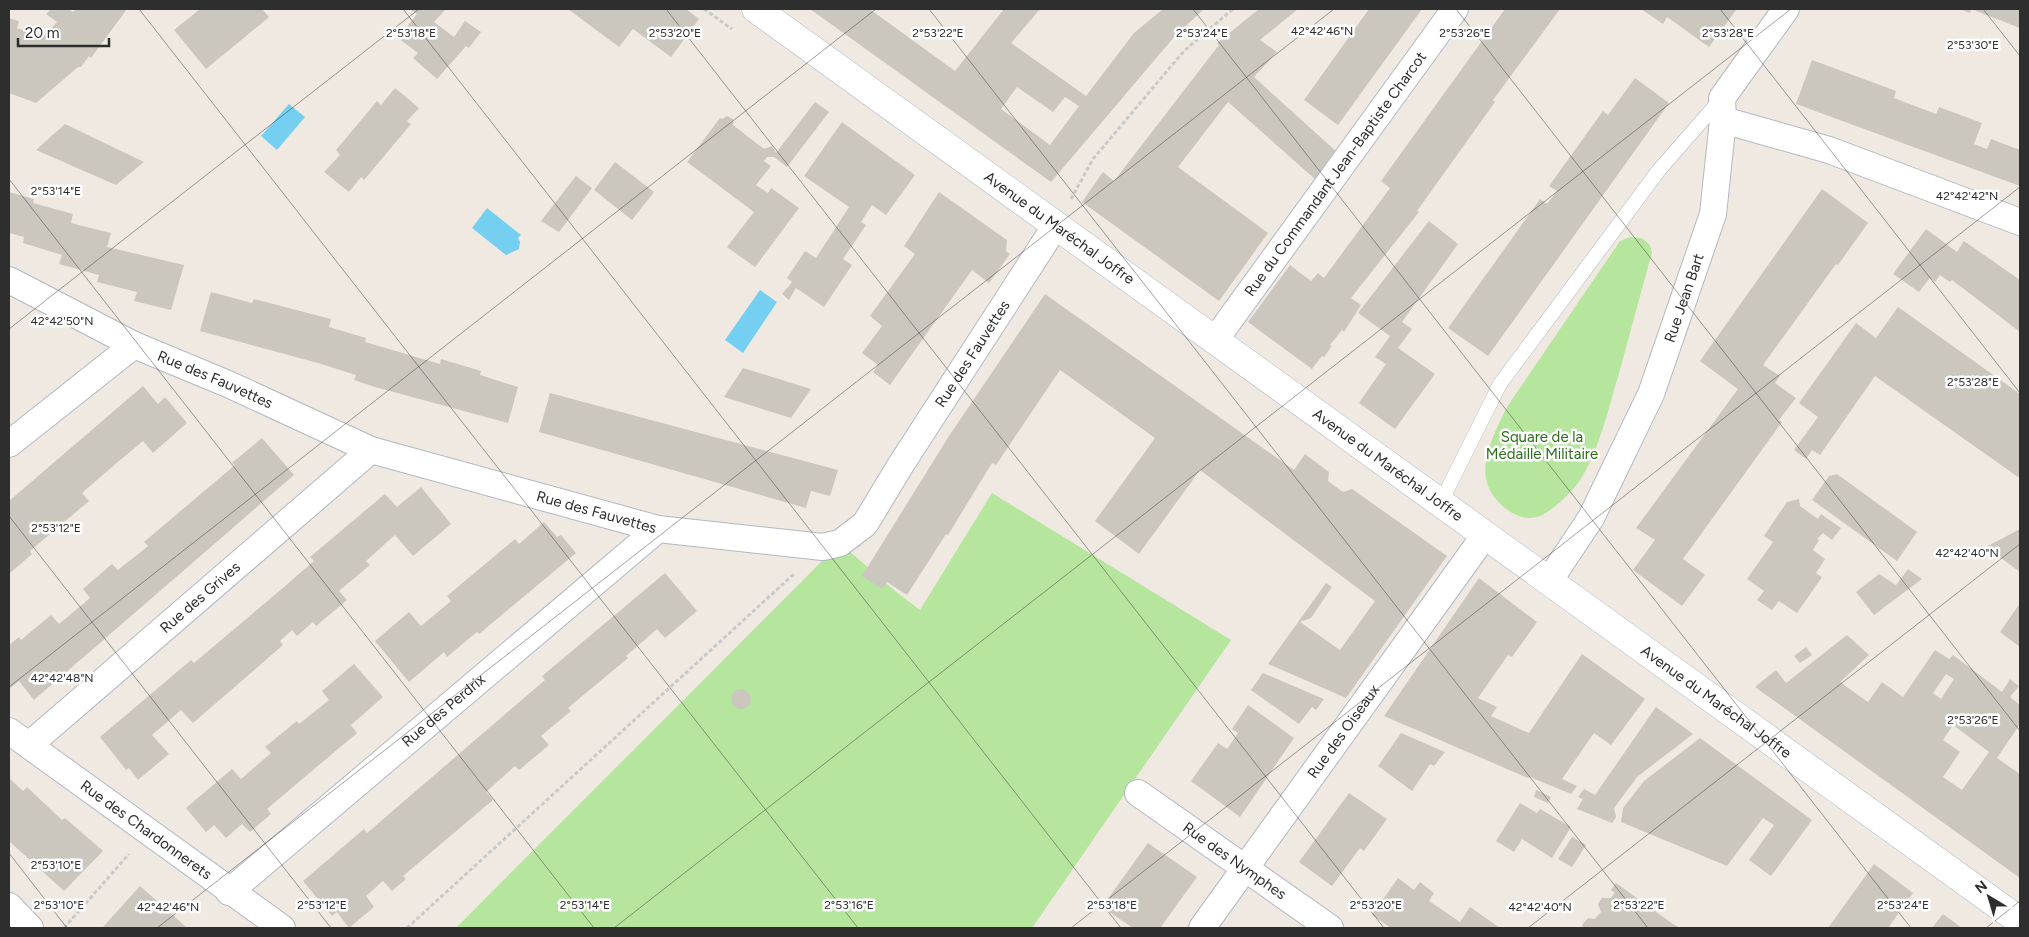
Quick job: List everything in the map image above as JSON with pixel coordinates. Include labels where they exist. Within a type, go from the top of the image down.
[{"type":"main road","name":"Avenue du Maréchal Joffre","points":[[756,9],[2020,921]]},
{"type":"street","name":"Rue du Commandant Jean-Baptiste Charcot","points":[[1215,340],[1455,9]]},
{"type":"street","name":"Rue Jean Bart","points":[[1549,581],[1592,518],[1651,394],[1713,214],[1722,109],[1786,9]]},
{"type":"street","points":[[1722,109],[2020,222]]},
{"type":"street","name":"Rue des Fauvettes","points":[[9,280],[134,344],[228,384],[371,450],[658,529],[823,548],[840,543],[865,524],[900,466],[1056,225]]},
{"type":"street","points":[[9,444],[134,344]]},
{"type":"street","name":"Rue des Grives","points":[[19,738],[371,450]]},
{"type":"street","name":"Rue des Perdrix","points":[[229,892],[658,529]]},
{"type":"street","name":"Rue des Oiseaux","points":[[1202,928],[1485,534]]},
{"type":"street","name":"Rue des Chardonnerets","points":[[19,738],[229,892],[282,928]]},
{"type":"street","name":"Rue des Nymphes","points":[[1138,793],[1330,928]]},
{"type":"street","points":[[9,906],[30,928]]},
{"type":"lane","points":[[1441,502],[1500,384],[1659,170],[1722,109]]},
{"type":"path","points":[[1056,225],[1093,159],[1184,51],[1233,9]]},
{"type":"path","points":[[407,928],[823,548]]},
{"type":"path","points":[[64,928],[148,832]]},
{"type":"green space","name":"Square de la Médaille Militaire","points":[[1630,237],[1641,238],[1649,244],[1652,252],[1619,373],[1596,448],[1583,476],[1575,487],[1554,507],[1540,516],[1531,518],[1514,514],[1506,509],[1493,495],[1486,479],[1486,461],[1495,433],[1507,407],[1620,241]]},
{"type":"green space","points":[[992,493],[1231,640],[1032,928],[456,928],[840,543],[920,610]]},
{"type":"water","points":[[289,104],[305,117],[277,150],[261,136]]},
{"type":"water","points":[[487,208],[521,235],[518,238],[520,242],[519,249],[506,255],[472,228]]},
{"type":"water","points":[[760,290],[777,302],[743,353],[725,340]]},
{"type":"building","points":[[51,9],[68,9],[73,12],[76,9],[127,9],[91,58],[89,56],[81,67],[78,67],[36,103],[9,93],[9,18],[19,21],[17,28],[42,37],[39,41],[57,22],[46,14]]},
{"type":"building","points":[[200,9],[262,9],[269,17],[206,69],[174,30]]},
{"type":"building","points":[[410,9],[446,9],[434,22],[454,37],[465,21],[481,32],[469,48],[466,46],[437,79],[413,58],[418,53],[398,38],[417,14]]},
{"type":"building","points":[[568,9],[686,9],[699,19],[671,57],[633,29],[619,47]]},
{"type":"building","points":[[810,9],[872,9],[955,71],[1004,9],[1040,9],[1011,43],[1086,96],[1134,33],[1163,9],[1204,9],[1175,36],[1051,182]],"holes":[[[1017,87],[1053,112],[1065,97],[1079,106],[1050,145],[1001,109]]]},
{"type":"building","points":[[1259,9],[1298,9],[1260,40],[1277,52],[1254,77],[1339,154],[1316,180],[1228,102],[1178,167],[1268,233],[1219,301],[1082,202],[1103,172],[1114,181],[1219,45],[1217,43]]},
{"type":"building","points":[[1369,9],[1422,9],[1338,125],[1304,100]]},
{"type":"building","points":[[1505,9],[1560,9],[1493,100],[1495,102],[1417,211],[1419,212],[1351,298],[1361,305],[1344,332],[1342,330],[1330,345],[1332,346],[1324,357],[1322,356],[1312,369],[1248,322],[1290,265],[1311,281],[1318,273],[1324,278],[1390,188],[1381,181]]},
{"type":"building","points":[[1641,9],[1736,10],[1709,47],[1667,17],[1663,24]]},
{"type":"building","points":[[1959,9],[1971,9],[1970,13]]},
{"type":"building","points":[[1971,9],[2020,9],[2020,28]]},
{"type":"building","points":[[1812,60],[1896,91],[1894,98],[1936,114],[1939,107],[1982,123],[1974,144],[1987,149],[1991,139],[2020,150],[2020,186],[1796,104]]},
{"type":"building","points":[[1635,78],[1669,103],[1488,356],[1448,328],[1540,199],[1547,204],[1557,191],[1549,186],[1603,111],[1608,115]]},
{"type":"building","points":[[395,88],[419,108],[407,121],[411,124],[364,180],[361,177],[349,192],[324,172],[340,155],[336,150],[377,101],[381,105]]},
{"type":"building","points":[[815,102],[829,112],[787,167],[774,157],[767,157],[764,161],[771,166],[756,185],[768,193],[771,188],[799,208],[755,267],[727,247],[754,212],[687,162],[720,118],[722,119],[727,116],[733,119],[733,125],[764,149],[772,146],[776,153]]},
{"type":"building","points":[[842,122],[915,175],[886,215],[872,205],[861,222],[866,225],[843,259],[852,265],[824,307],[796,288],[789,300],[782,294],[792,282],[787,278],[805,251],[816,258],[849,207],[804,176]]},
{"type":"building","points":[[65,124],[144,162],[116,185],[36,150]]},
{"type":"building","points":[[615,162],[654,192],[632,220],[594,190]]},
{"type":"building","points":[[576,176],[592,188],[559,232],[541,221]]},
{"type":"building","points":[[1822,189],[1868,223],[1763,365],[1780,376],[1775,383],[1796,398],[1779,420],[1782,422],[1683,559],[1705,575],[1682,606],[1633,570],[1655,540],[1636,528],[1738,389],[1700,361]]},
{"type":"building","points":[[9,192],[34,199],[33,203],[73,214],[71,223],[111,233],[107,247],[184,265],[171,310],[134,301],[137,292],[97,282],[99,275],[59,264],[62,255],[23,243],[24,237],[9,233]]},
{"type":"building","points":[[939,192],[1007,240],[1006,251],[1010,254],[989,283],[972,270],[890,385],[873,372],[878,365],[862,353],[882,326],[870,316],[915,254],[904,246]]},
{"type":"building","points":[[1429,221],[1458,244],[1402,322],[1412,329],[1398,348],[1435,374],[1395,429],[1359,403],[1386,364],[1375,357],[1390,336],[1358,313]]},
{"type":"building","points":[[1926,229],[1957,252],[1964,241],[2020,280],[2020,332],[1952,280],[1950,282],[1940,275],[1935,282],[1930,278],[1919,292],[1893,274]]},
{"type":"building","points":[[211,292],[252,303],[254,299],[331,319],[329,327],[366,338],[365,342],[440,364],[441,359],[481,371],[480,375],[518,387],[508,423],[375,387],[354,380],[356,375],[200,331]]},
{"type":"building","points":[[1045,294],[1294,470],[1305,454],[1329,472],[1328,481],[1343,492],[1352,489],[1447,556],[1346,698],[1268,664],[1326,583],[1332,587],[1311,618],[1300,622],[1340,650],[1375,601],[1200,470],[1139,554],[1095,521],[1155,438],[1060,370],[996,465],[992,463],[948,535],[946,534],[907,595],[887,582],[882,589],[862,576],[949,436]]},
{"type":"building","points":[[1898,307],[2020,394],[2020,474],[2018,477],[1875,376],[1820,455],[1812,450],[1806,459],[1794,450],[1818,417],[1799,403],[1856,323],[1876,338]]},
{"type":"building","points":[[743,368],[811,389],[791,418],[724,397]]},
{"type":"building","points":[[143,386],[158,404],[165,397],[187,423],[153,453],[143,441],[112,467],[82,493],[89,501],[30,551],[32,554],[9,574],[9,501]]},
{"type":"building","points":[[550,393],[838,470],[830,496],[811,491],[806,508],[539,432]]},
{"type":"building","points":[[262,438],[294,475],[34,700],[19,681],[9,689],[9,645],[19,637],[21,640],[51,615],[59,624],[90,598],[83,589],[112,564],[118,570],[148,546],[144,542],[235,465],[232,463]]},
{"type":"building","points":[[1837,474],[1917,532],[1897,561],[1812,500],[1829,476]]},
{"type":"building","points":[[421,487],[451,524],[413,556],[395,535],[366,561],[370,565],[339,591],[347,600],[316,626],[313,622],[297,636],[292,630],[280,641],[283,645],[193,723],[181,710],[152,735],[169,754],[138,780],[129,768],[126,770],[100,737],[191,660],[194,663],[284,587],[314,561],[310,557],[385,494],[397,507]]},
{"type":"building","points":[[1799,499],[1800,506],[1818,519],[1821,514],[1841,528],[1832,540],[1823,533],[1817,539],[1819,540],[1813,550],[1825,559],[1816,573],[1822,577],[1797,613],[1779,601],[1772,610],[1757,600],[1764,591],[1747,579],[1773,542],[1764,536],[1787,502]]},
{"type":"building","points":[[544,522],[557,537],[561,535],[576,553],[479,634],[477,632],[447,657],[444,652],[409,682],[375,641],[409,612],[421,626],[451,601],[447,596],[515,539],[519,544]]},
{"type":"building","points":[[2020,529],[2020,572],[1986,547]]},
{"type":"building","points":[[1908,569],[1922,579],[1874,615],[1856,592],[1879,574],[1896,585]]},
{"type":"building","points":[[665,573],[697,611],[665,638],[657,629],[626,656],[628,658],[568,708],[571,711],[541,736],[549,745],[519,770],[515,766],[486,792],[493,800],[403,876],[406,879],[392,891],[383,881],[366,896],[374,907],[349,928],[337,912],[332,916],[303,881],[364,829],[367,833],[545,680],[542,676]]},
{"type":"building","points":[[1479,578],[1537,622],[1512,657],[1508,655],[1478,698],[1497,707],[1491,716],[1529,733],[1582,654],[1645,699],[1611,745],[1594,733],[1562,779],[1577,786],[1571,794],[1530,777],[1528,778],[1384,716]]},
{"type":"building","points":[[2020,603],[2020,647],[2000,632]]},
{"type":"building","points":[[1847,635],[1869,655],[1840,682],[1868,702],[1882,682],[1903,697],[1935,650],[1949,659],[1953,655],[2002,692],[2010,679],[2019,686],[2010,697],[2020,705],[2020,724],[1997,758],[2020,774],[2020,878],[1755,687],[1776,670],[1786,683]],"holes":[[[1946,674],[1954,679],[1941,699],[1933,693]],[[1953,725],[1989,752],[1962,790],[1943,777],[1960,752],[1943,740]]]},
{"type":"building","points":[[1806,647],[1812,655],[1800,663],[1794,656]]},
{"type":"building","points":[[354,664],[383,697],[351,725],[357,733],[267,809],[271,814],[250,832],[242,824],[226,838],[214,825],[206,832],[186,808],[232,769],[241,779],[271,753],[265,747],[297,721],[299,724],[329,700],[322,691]]},
{"type":"building","points":[[1263,673],[1324,699],[1316,710],[1312,707],[1299,724],[1251,690]]},
{"type":"building","points":[[737,689],[745,689],[751,695],[751,703],[745,709],[737,709],[731,703],[731,695]]},
{"type":"building","points":[[1248,705],[1294,738],[1240,817],[1191,781],[1218,743],[1227,749],[1238,733],[1232,729]]},
{"type":"building","points":[[1656,707],[1693,734],[1637,777],[1614,808],[1616,817],[1612,823],[1577,809],[1583,799],[1578,797],[1584,789],[1595,795]]},
{"type":"building","points":[[1401,733],[1445,752],[1434,766],[1430,764],[1412,791],[1378,766]]},
{"type":"building","points":[[1700,738],[1812,820],[1771,876],[1749,860],[1774,825],[1763,818],[1727,866],[1621,822],[1623,808],[1644,781]]},
{"type":"building","points":[[9,778],[23,791],[27,787],[62,820],[65,818],[103,851],[64,891],[9,841]]},
{"type":"building","points":[[1536,790],[1551,797],[1548,803],[1534,797]]},
{"type":"building","points":[[1349,793],[1387,819],[1364,851],[1360,848],[1332,886],[1299,862]]},
{"type":"building","points":[[1520,803],[1537,813],[1540,809],[1571,827],[1552,858],[1522,839],[1514,852],[1496,841]]},
{"type":"building","points":[[1572,837],[1586,845],[1572,867],[1558,859]]},
{"type":"building","points":[[1148,843],[1197,877],[1160,928],[1133,928],[1102,907]]},
{"type":"building","points":[[1874,864],[1913,893],[1888,928],[1828,928]]},
{"type":"building","points":[[1398,878],[1414,890],[1420,882],[1434,893],[1429,901],[1460,922],[1470,907],[1500,928],[1391,928],[1372,915]]},
{"type":"building","points":[[1616,883],[1680,928],[1583,928],[1582,925],[1588,918],[1595,919],[1601,912],[1598,904],[1602,898],[1611,898],[1615,893],[1611,890]]},
{"type":"building","points":[[140,886],[175,917],[187,928],[103,927]]},
{"type":"building","points":[[1943,914],[1962,928],[1932,928]]}]
